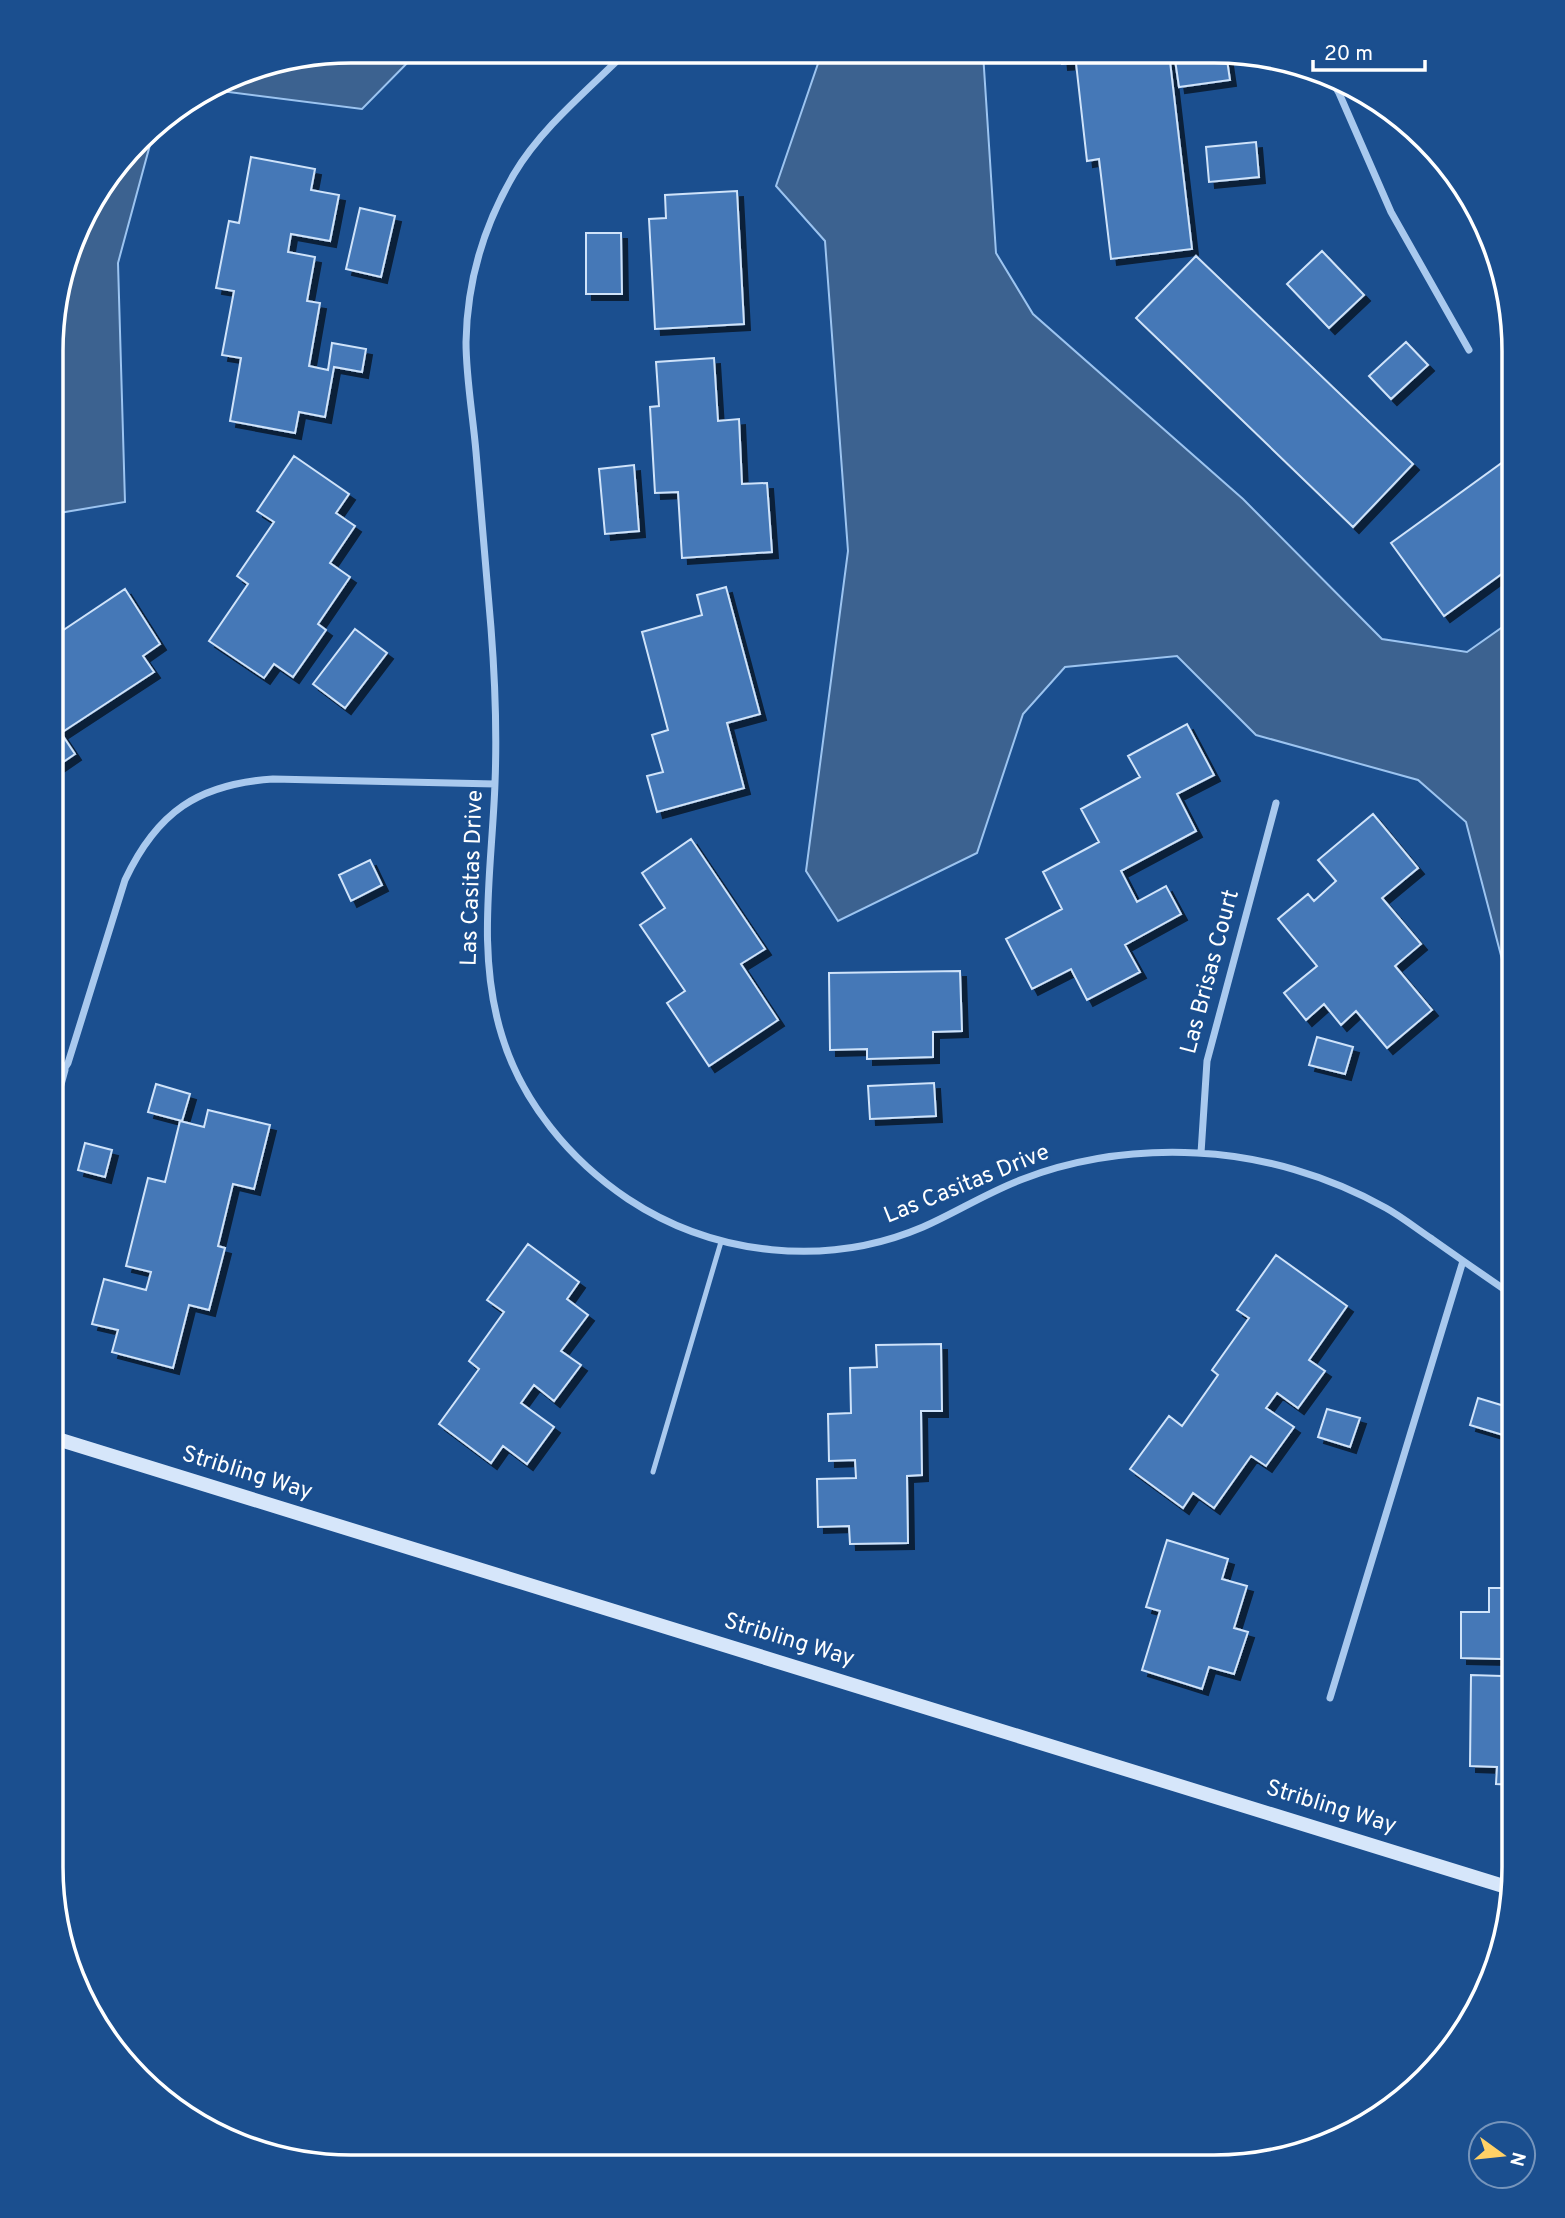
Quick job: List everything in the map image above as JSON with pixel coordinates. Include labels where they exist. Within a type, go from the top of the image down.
[{"type":"street","name":"Las Casitas Drive","points":[[615,63],[549,128],[517,169],[492,216],[482,240],[470,291],[466,343],[493,653],[495,784],[486,932],[489,984],[501,1035],[535,1106],[567,1147],[605,1184],[671,1224],[721,1242],[773,1251],[825,1251],[870,1244],[920,1228],[1028,1177],[1087,1160],[1148,1152],[1201,1153],[1272,1163],[1329,1181],[1387,1209],[1502,1288]]},
{"type":"street","points":[[1338,92],[1391,212],[1469,350]]},
{"type":"street","points":[[63,1070],[68,1063],[125,880],[137,855],[152,833],[194,798],[246,780],[495,784]]},
{"type":"street","name":"Las Brisas Court","points":[[1201,1153],[1206,1061],[1276,803]]},
{"type":"street","points":[[1330,1698],[1463,1261]]},
{"type":"street","name":"Stribling Way","points":[[63,1441],[1501,1885]]},
{"type":"lane","points":[[63,1081],[68,1063]]},
{"type":"lane","points":[[653,1472],[721,1242]]},
{"type":"water","points":[[407,63],[362,109],[227,92],[258,78],[313,65]]},
{"type":"water","points":[[818,63],[984,63],[996,253],[1033,314],[1243,499],[1382,639],[1467,652],[1502,627],[1502,959],[1466,822],[1418,780],[1256,735],[1177,656],[1065,667],[1023,714],[977,853],[838,921],[806,871],[848,551],[825,241],[776,186]]},
{"type":"water","points":[[150,144],[118,263],[125,502],[63,512],[65,313],[78,258],[93,224],[122,176]]},
{"type":"building","points":[[1076,63],[1170,63],[1192,249],[1111,259],[1099,159],[1087,161]]},
{"type":"building","points":[[1175,63],[1228,64],[1230,80],[1179,87]]},
{"type":"building","points":[[1256,142],[1259,177],[1209,182],[1206,147]]},
{"type":"building","points":[[251,157],[315,169],[311,190],[339,195],[330,241],[291,234],[288,252],[315,257],[307,301],[320,303],[309,366],[328,370],[332,343],[366,349],[362,372],[334,367],[325,417],[299,412],[295,433],[230,421],[241,358],[222,355],[234,291],[216,288],[229,221],[239,223]]},
{"type":"building","points":[[737,191],[744,324],[655,329],[649,219],[666,218],[665,195]]},
{"type":"building","points":[[360,208],[395,216],[381,277],[346,269]]},
{"type":"building","points":[[586,233],[621,233],[622,294],[586,294]]},
{"type":"building","points":[[1322,251],[1364,295],[1329,328],[1287,284]]},
{"type":"building","points":[[1196,256],[1413,464],[1353,527],[1136,318]]},
{"type":"building","points":[[1406,342],[1428,365],[1391,399],[1369,376]]},
{"type":"building","points":[[714,358],[718,421],[739,419],[742,484],[767,483],[772,552],[682,558],[678,492],[655,493],[650,407],[659,406],[656,362]]},
{"type":"building","points":[[294,456],[349,494],[336,513],[355,526],[330,563],[350,577],[318,624],[326,630],[293,677],[274,664],[264,678],[209,641],[248,584],[237,576],[274,522],[257,511]]},
{"type":"building","points":[[1502,463],[1502,574],[1444,616],[1391,543]]},
{"type":"building","points":[[634,465],[639,531],[605,534],[599,469]]},
{"type":"building","points":[[726,587],[760,714],[727,723],[744,788],[657,812],[647,776],[663,772],[652,735],[668,730],[642,632],[702,615],[697,595]]},
{"type":"building","points":[[125,589],[160,644],[143,656],[154,672],[63,732],[63,630]]},
{"type":"building","points":[[355,629],[387,653],[345,708],[313,684]]},
{"type":"building","points":[[1187,724],[1214,775],[1177,794],[1196,831],[1121,871],[1137,902],[1166,886],[1181,914],[1125,945],[1140,972],[1087,1000],[1071,969],[1032,989],[1006,939],[1062,909],[1043,872],[1099,842],[1081,809],[1140,777],[1128,756]]},
{"type":"building","points":[[63,736],[75,754],[63,762]]},
{"type":"building","points":[[1373,814],[1418,868],[1382,898],[1421,944],[1395,966],[1432,1010],[1387,1048],[1356,1011],[1341,1025],[1324,1004],[1306,1020],[1284,993],[1317,966],[1278,919],[1308,894],[1314,901],[1336,881],[1318,860]]},
{"type":"building","points":[[691,839],[765,949],[741,964],[778,1020],[709,1066],[667,1003],[685,991],[640,925],[665,908],[642,873]]},
{"type":"building","points":[[370,860],[382,885],[351,901],[339,875]]},
{"type":"building","points":[[960,971],[962,1031],[933,1032],[933,1057],[867,1059],[867,1049],[830,1050],[829,973]]},
{"type":"building","points":[[1317,1037],[1353,1047],[1345,1074],[1309,1065]]},
{"type":"building","points":[[934,1083],[936,1116],[870,1119],[868,1086]]},
{"type":"building","points":[[156,1084],[190,1094],[182,1121],[148,1112]]},
{"type":"building","points":[[208,1110],[270,1125],[254,1189],[233,1184],[218,1246],[225,1248],[209,1310],[189,1305],[173,1368],[112,1352],[118,1330],[92,1324],[104,1279],[146,1290],[151,1272],[126,1266],[148,1178],[165,1182],[180,1121],[204,1127]]},
{"type":"building","points":[[85,1143],[112,1150],[105,1177],[78,1170]]},
{"type":"building","points":[[528,1244],[579,1282],[567,1299],[588,1315],[561,1351],[581,1365],[554,1401],[534,1385],[521,1403],[554,1427],[527,1464],[503,1446],[491,1463],[439,1424],[479,1369],[469,1361],[504,1312],[487,1300]]},
{"type":"building","points":[[1276,1255],[1347,1306],[1309,1360],[1325,1371],[1298,1408],[1277,1393],[1266,1408],[1294,1427],[1266,1466],[1251,1456],[1214,1508],[1193,1493],[1183,1508],[1130,1469],[1169,1416],[1182,1426],[1218,1375],[1212,1370],[1249,1318],[1237,1310]]},
{"type":"building","points":[[941,1344],[942,1411],[921,1411],[922,1475],[907,1476],[908,1543],[850,1544],[849,1526],[818,1527],[817,1479],[856,1478],[855,1460],[829,1461],[828,1414],[851,1413],[850,1368],[877,1367],[876,1345]]},
{"type":"building","points":[[1478,1398],[1502,1405],[1502,1435],[1470,1425]]},
{"type":"building","points":[[1327,1409],[1360,1418],[1350,1447],[1318,1437]]},
{"type":"building","points":[[1167,1540],[1228,1559],[1222,1579],[1247,1586],[1234,1628],[1248,1632],[1234,1674],[1209,1667],[1202,1689],[1142,1670],[1160,1611],[1146,1607]]},
{"type":"building","points":[[1489,1588],[1502,1588],[1502,1659],[1461,1658],[1461,1612],[1489,1612]]},
{"type":"building","points":[[1471,1675],[1502,1676],[1502,1784],[1496,1784],[1497,1767],[1470,1766]]}]
